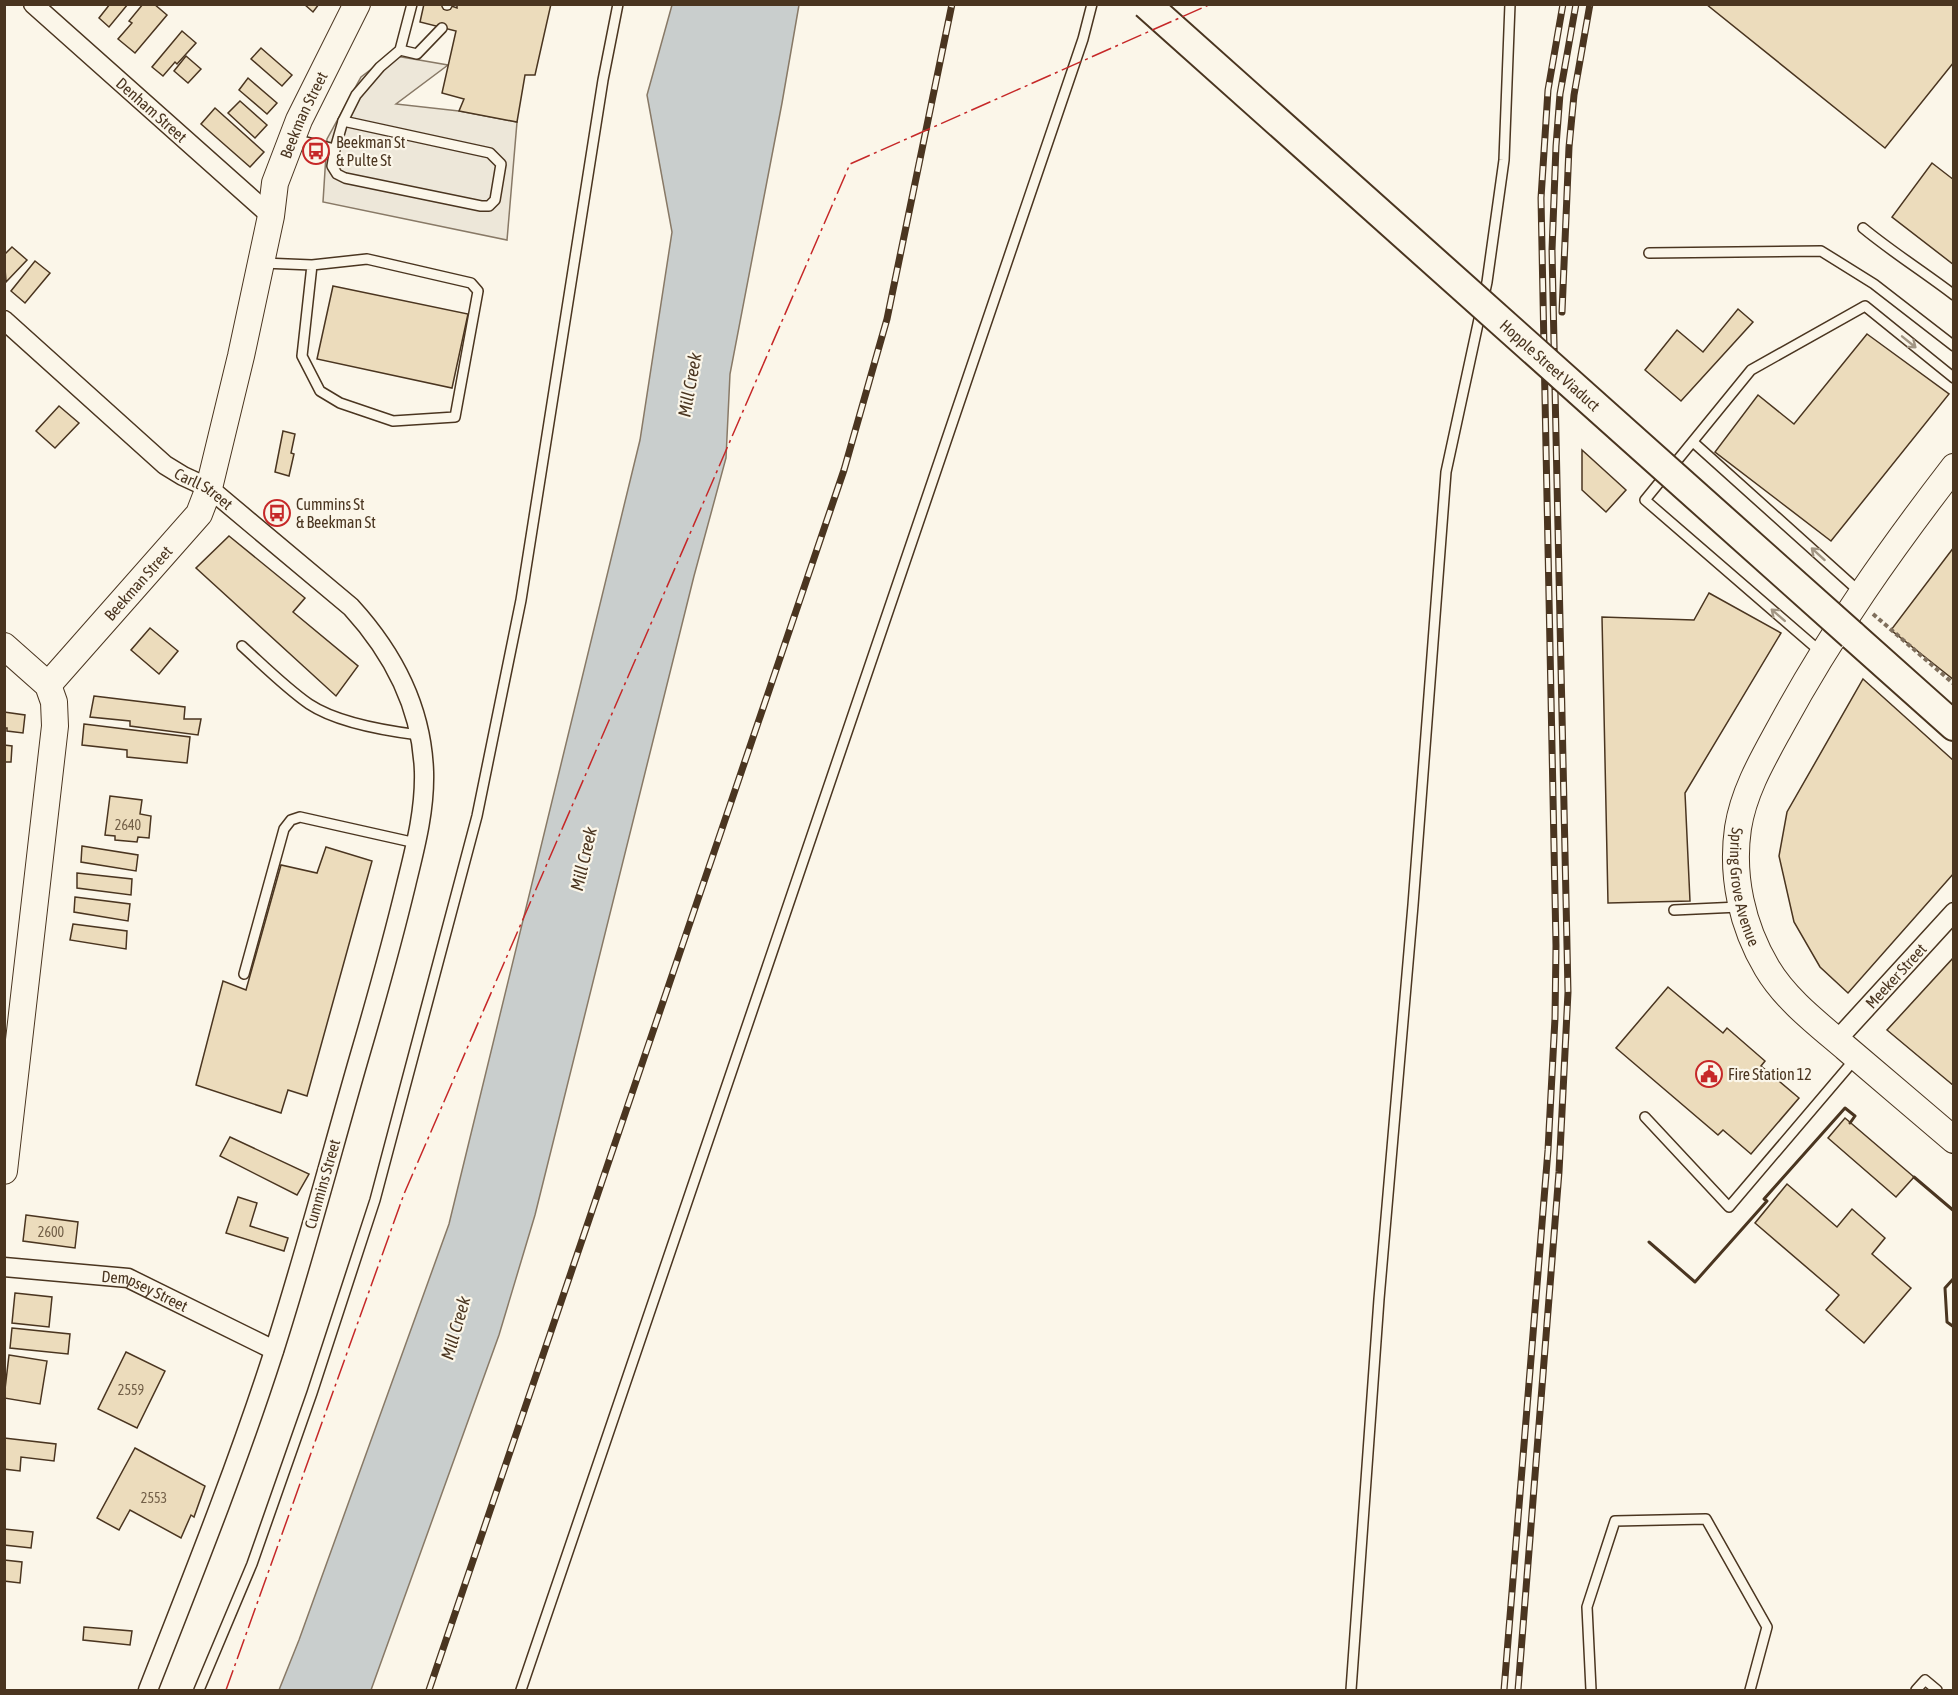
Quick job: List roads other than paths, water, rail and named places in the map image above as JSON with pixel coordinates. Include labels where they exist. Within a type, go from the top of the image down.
[{"type":"main road","name":"Beekman Street","points":[[48,685],[199,514],[209,488],[241,356],[275,183],[291,138],[357,4]]},
{"type":"main road","name":"Hopple Street Viaduct","points":[[1146,4],[1953,726]]},
{"type":"main road","name":"Spring Grove Avenue","points":[[1953,467],[1886,555],[1810,672],[1755,775],[1738,828],[1736,855],[1737,883],[1742,907],[1751,936],[1767,969],[1790,998],[1953,1140]]},
{"type":"main road","points":[[4,646],[48,685],[54,702],[55,726],[4,1171]]},
{"type":"street","name":"Denham Street","points":[[33,4],[270,216]]},
{"type":"street","name":"Carll Street","points":[[4,320],[165,465],[209,488],[351,607],[370,628],[395,666]]},
{"type":"street","name":"Cummins Street","points":[[148,1690],[218,1513],[274,1350],[393,941],[423,807],[424,771],[419,735],[412,708],[395,666]]},
{"type":"street","name":"Meeker Street","points":[[1837,1040],[1953,912]]},
{"type":"street","name":"Dempsey Street","points":[[4,1268],[128,1278],[274,1350]]},
{"type":"lane","points":[[343,121],[490,153],[501,165],[495,200],[489,206],[481,206],[345,178],[337,174],[332,166],[343,121],[356,94],[380,67],[400,50],[412,4]]},
{"type":"lane","points":[[199,1690],[252,1564],[312,1393],[375,1200],[477,816],[521,600],[603,80],[618,4]]},
{"type":"lane","points":[[521,1690],[1076,61],[1092,4]]},
{"type":"lane","points":[[1351,1690],[1379,1299],[1413,905],[1446,472],[1487,282],[1501,183],[1504,160],[1510,4]]},
{"type":"lane","points":[[400,50],[417,54],[442,28]]},
{"type":"lane","points":[[291,138],[335,149]]},
{"type":"lane","points":[[1863,228],[1894,254],[1917,267],[1953,295]]},
{"type":"lane","points":[[1649,253],[1821,251],[1874,284],[1953,346]]},
{"type":"lane","points":[[261,262],[312,265],[367,259],[471,283],[478,291],[455,417],[393,421],[340,403],[320,391],[302,356],[312,265]]},
{"type":"lane","points":[[1822,653],[1646,500],[1751,370],[1865,306],[1953,378]]},
{"type":"lane","points":[[1693,442],[1859,597]]},
{"type":"lane","points":[[242,646],[310,704],[347,720],[390,731],[419,735]]},
{"type":"lane","points":[[244,974],[284,829],[291,820],[300,817],[416,843]]},
{"type":"lane","points":[[1674,910],[1742,907]]},
{"type":"lane","points":[[1645,1117],[1729,1207],[1857,1057]]},
{"type":"lane","points":[[1592,1690],[1587,1607],[1615,1521],[1706,1520],[1767,1627],[1750,1690]]},
{"type":"lane","points":[[1916,1690],[1925,1680],[1937,1690]]},
{"type":"water","name":"Mill Creek","points":[[672,5],[799,5],[730,374],[726,458],[694,576],[535,1215],[499,1335],[371,1690],[279,1690],[449,1224],[640,440],[672,232],[647,95]]},
{"type":"railway","points":[[429,1690],[844,470],[887,319],[952,4]]},
{"type":"railway","points":[[1504,1690],[1548,1150],[1555,1018],[1556,946],[1541,198],[1548,90],[1563,4]]},
{"type":"railway","points":[[1518,1690],[1559,1172],[1568,992],[1552,250],[1560,94],[1576,4]]},
{"type":"railway","points":[[1562,312],[1569,147],[1574,95],[1590,4]]},
{"type":"place","name":"Beekman St & Pulte St","points":[[316,151]]},
{"type":"place","name":"Cummins St & Beekman St","points":[[277,513]]},
{"type":"place","name":"Fire Station 12","points":[[1709,1074]]}]
